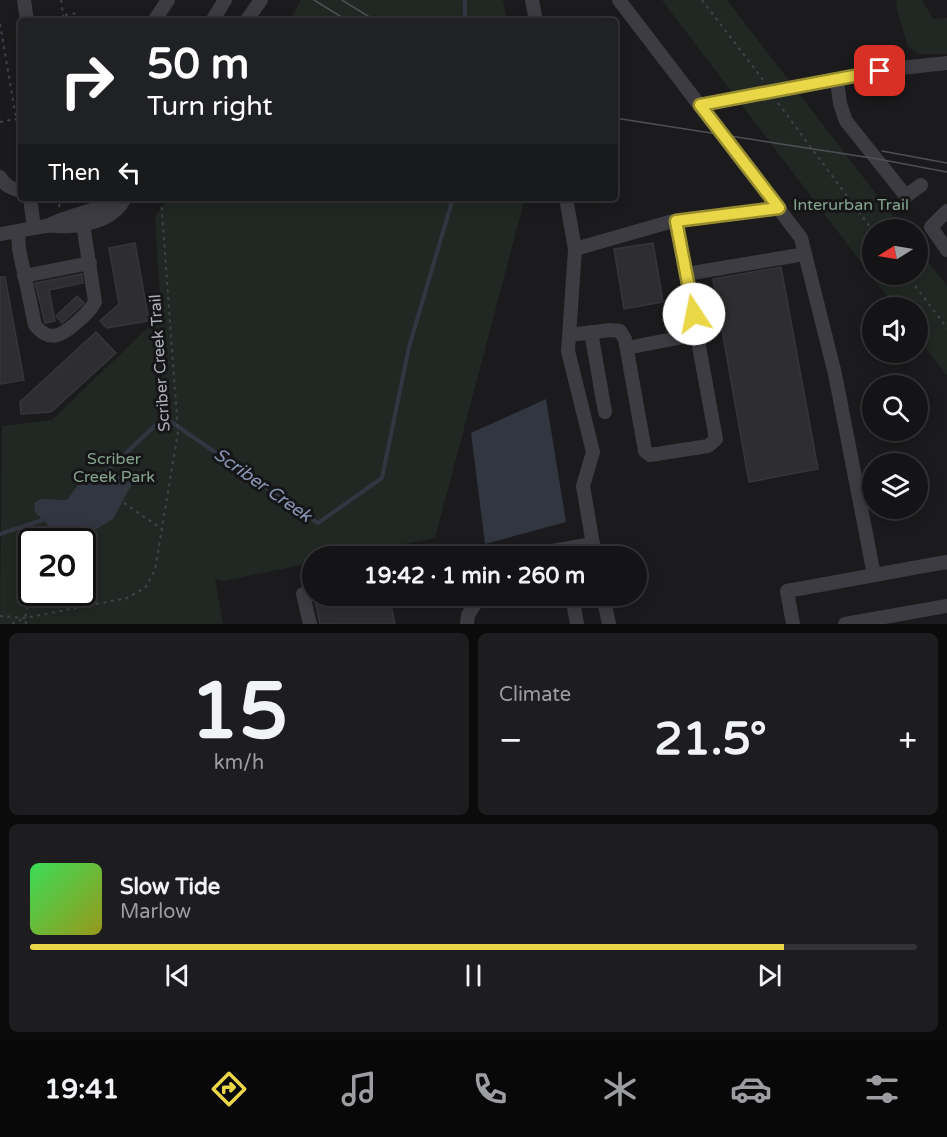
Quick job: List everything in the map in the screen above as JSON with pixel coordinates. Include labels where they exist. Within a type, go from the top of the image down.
[{"type":"street","points":[[24,0],[27,18]]},
{"type":"street","points":[[156,18],[168,0]]},
{"type":"street","points":[[214,18],[225,0]]},
{"type":"street","points":[[248,18],[261,0]]},
{"type":"street","points":[[532,0],[535,18]]},
{"type":"street","points":[[619,0],[801,238],[835,374],[874,575]]},
{"type":"street","points":[[700,105],[901,68],[947,63]]},
{"type":"street","points":[[837,80],[840,104],[846,121],[906,196],[921,185]]},
{"type":"street","points":[[0,177],[4,184],[18,190]]},
{"type":"street","points":[[31,201],[41,227]]},
{"type":"street","points":[[41,227],[67,216],[92,211],[117,201]]},
{"type":"street","points":[[0,234],[100,220],[112,214],[123,201]]},
{"type":"street","points":[[567,201],[575,249],[568,351],[593,452],[584,486],[593,546]]},
{"type":"street","points":[[575,249],[676,221],[779,208]]},
{"type":"street","points":[[947,212],[931,227],[947,250]]},
{"type":"street","points":[[570,335],[620,331],[627,348],[645,451],[650,455],[708,446],[716,439],[676,221]]},
{"type":"street","points":[[18,231],[19,249],[35,325],[41,333],[53,337],[62,335],[91,310],[95,302],[83,224]]},
{"type":"street","points":[[686,274],[805,254]]},
{"type":"street","points":[[24,276],[90,263]]},
{"type":"street","points":[[591,332],[605,412]]},
{"type":"street","points":[[627,348],[698,334]]},
{"type":"street","points":[[793,624],[787,591],[947,563]]},
{"type":"street","points":[[306,606],[310,624]]},
{"type":"street","points":[[467,624],[468,615],[474,606]]},
{"type":"street","points":[[574,606],[577,624]]},
{"type":"street","points":[[605,606],[609,624]]},
{"type":"street","points":[[845,624],[947,606]]},
{"type":"path","points":[[64,18],[61,1],[68,0]]},
{"type":"path","points":[[702,0],[771,91],[784,114],[864,219]]},
{"type":"path","points":[[63,15],[77,13]]},
{"type":"path","points":[[0,24],[18,130]]},
{"type":"path","points":[[0,122],[16,119]]},
{"type":"path","name":"Scriber Creek Trail","points":[[0,616],[25,618],[128,598],[138,593],[150,581],[155,570],[178,432],[161,201]]},
{"type":"path","points":[[914,285],[947,328]]},
{"type":"path","points":[[124,503],[162,529]]},
{"type":"path","points":[[26,624],[28,606]]},
{"type":"path","points":[[12,624],[25,618]]},
{"type":"green space","points":[[301,0],[503,0],[506,18],[291,18]]},
{"type":"green space","name":"Interurban Trail","points":[[662,0],[727,0],[895,219],[862,219],[862,264]]},
{"type":"green space","points":[[897,0],[922,0],[933,19],[947,18],[947,54],[920,54],[908,47],[897,9]]},
{"type":"green space","name":"Scriber Creek Park","points":[[166,201],[524,201],[435,538],[395,546],[302,546],[302,565],[222,581],[215,578],[223,624],[0,624],[2,426],[52,420],[161,315],[155,217]]},
{"type":"green space","name":"Interurban Trail","points":[[928,262],[947,286],[947,376],[928,351],[928,297],[887,297],[878,285],[928,285]]},
{"type":"shaded area","points":[[546,399],[566,522],[485,544],[471,433]]},
{"type":"shaded area","points":[[88,471],[106,471],[134,480],[113,519],[96,529],[48,528],[35,512],[34,503],[41,499],[67,500]]},
{"type":"building","points":[[135,243],[149,321],[107,328],[100,321],[119,304],[109,248]]},
{"type":"building","points":[[653,243],[663,302],[624,309],[614,249]]},
{"type":"building","points":[[781,267],[818,469],[749,482],[713,279]]},
{"type":"building","points":[[82,274],[83,283],[49,290],[55,321],[45,323],[35,283]]},
{"type":"building","points":[[0,277],[5,277],[24,380],[0,384]]},
{"type":"building","points":[[77,296],[84,303],[62,323],[56,316]]},
{"type":"building","points":[[96,332],[116,353],[51,412],[21,414],[20,402]]},
{"type":"building","points":[[316,606],[391,606],[395,624],[320,624]]},
{"type":"waterway","name":"Scriber Creek","points":[[465,0],[465,18]]},
{"type":"waterway","name":"Scriber Creek","points":[[105,473],[164,417],[318,523],[382,478],[409,347],[452,201]]},
{"type":"waterway","name":"Scriber Creek","points":[[0,534],[45,519]]},
{"type":"tram line","points":[[314,0],[343,18]]},
{"type":"tram line","points":[[342,0],[371,18]]},
{"type":"tram line","points":[[618,118],[947,172]]},
{"type":"tram line","points":[[882,151],[947,163]]},
{"type":"route","points":[[694,314],[676,221],[779,208],[700,105],[880,71]]}]
